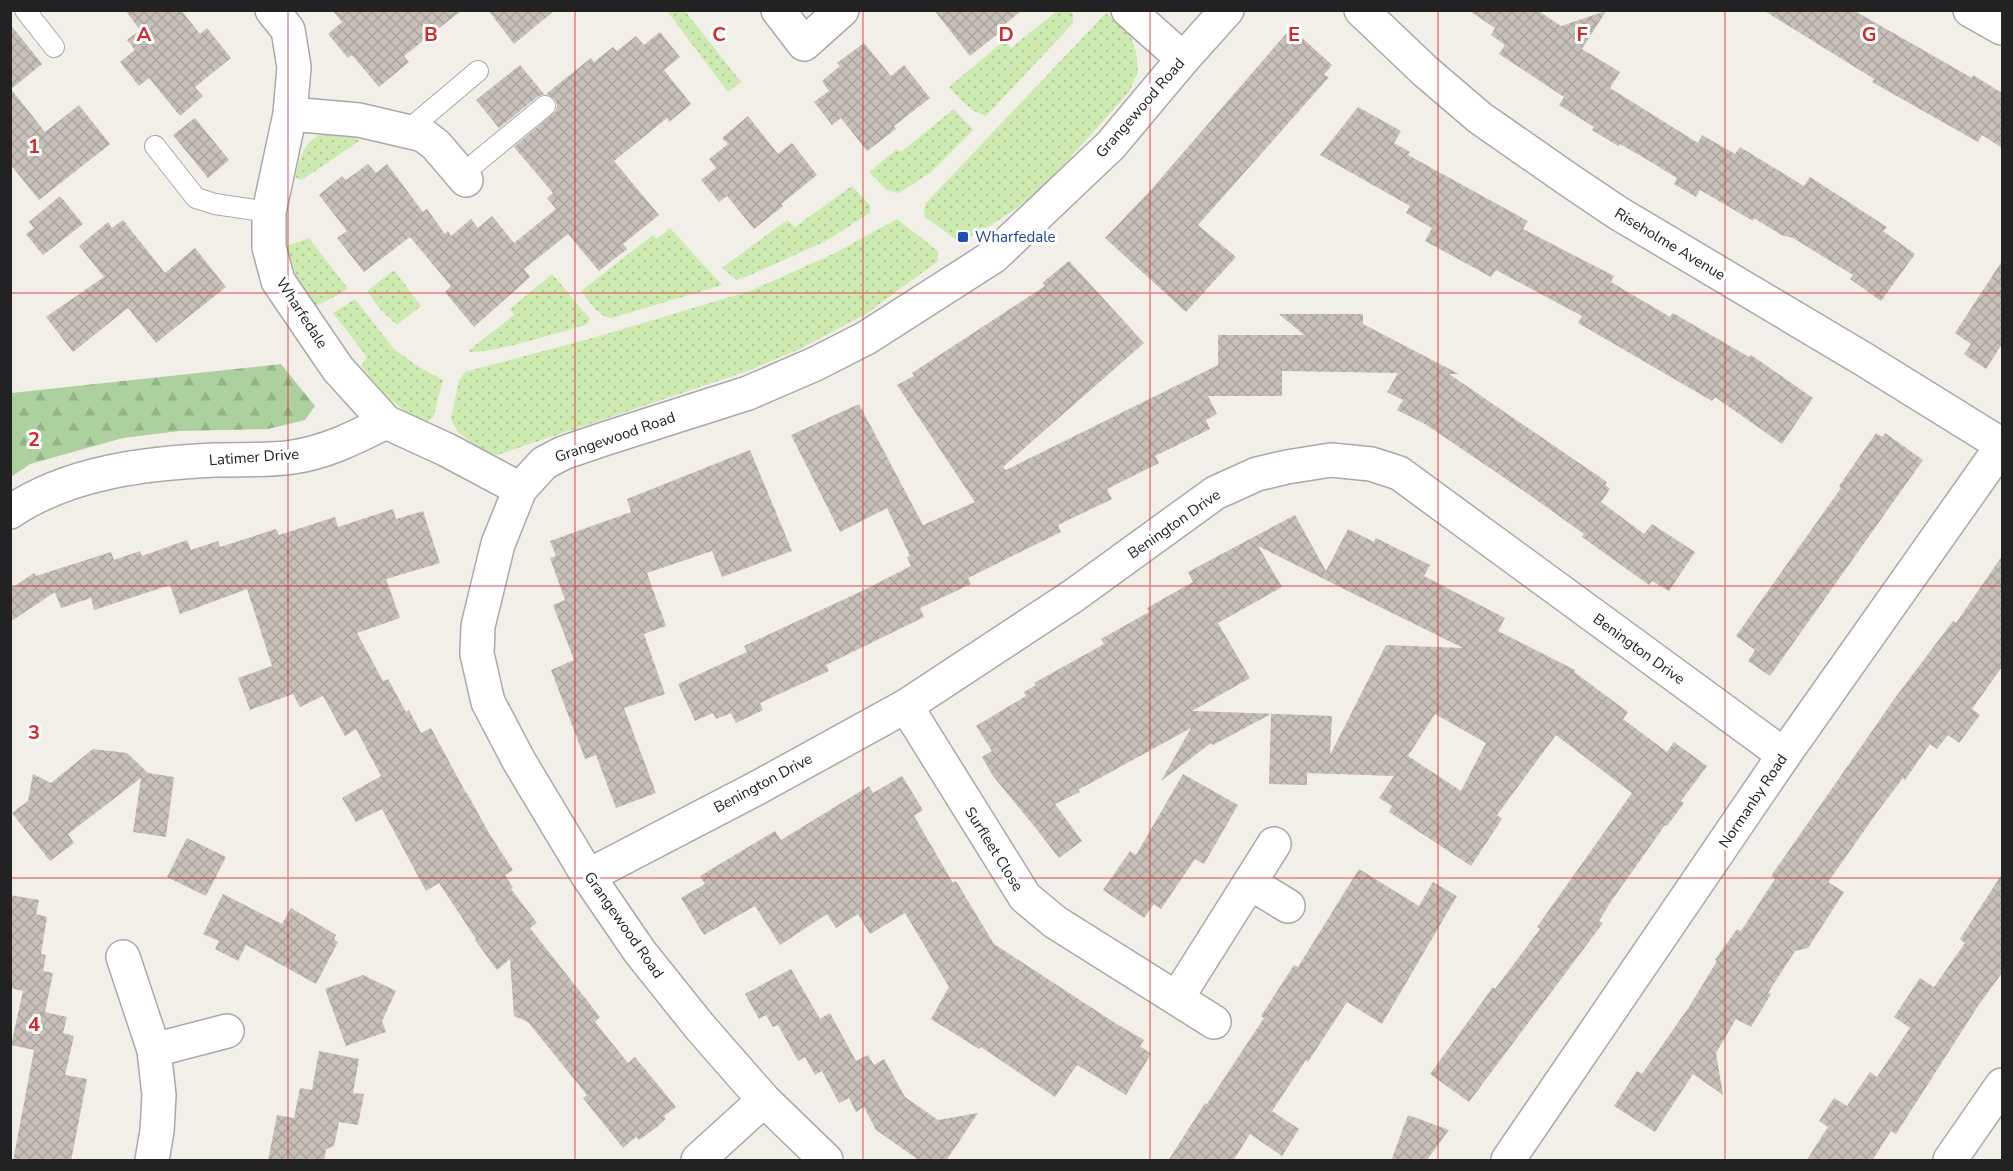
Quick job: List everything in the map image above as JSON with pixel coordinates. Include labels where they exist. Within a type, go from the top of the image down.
[{"type":"street","name":"Wharfedale","points":[[273,10],[288,30],[294,67],[290,114],[269,212],[269,247],[278,280],[338,369],[386,422]]},
{"type":"street","points":[[778,10],[804,44],[842,10]]},
{"type":"street","points":[[1128,10],[1183,59]]},
{"type":"street","name":"Grangewood Road","points":[[826,1161],[764,1100],[700,1027],[653,968],[588,876],[519,761],[488,702],[477,654],[478,626],[498,544],[520,489],[544,463],[563,453],[748,393],[815,364],[866,338],[994,256],[1111,145],[1227,10]]},
{"type":"street","name":"Riseholme Avenue","points":[[1361,10],[1425,71],[1480,118],[1569,180],[1618,213],[1865,360],[2002,445]]},
{"type":"street","points":[[1970,10],[2002,28]]},
{"type":"street","points":[[290,114],[359,120],[423,135],[436,145],[464,177]]},
{"type":"street","points":[[386,422],[447,450],[520,489]]},
{"type":"street","name":"Latimer Drive","points":[[10,512],[45,493],[124,469],[200,461],[293,457],[340,445],[386,422]]},
{"type":"street","name":"Normanby Road","points":[[1508,1161],[1784,755],[2002,445]]},
{"type":"street","name":"Benington Drive","points":[[588,876],[757,788],[906,706],[1073,596],[1215,493],[1257,474],[1331,460],[1371,464],[1399,473],[1784,755]]},
{"type":"street","name":"Surfleet Close","points":[[906,706],[1025,897],[1055,922],[1214,1022]]},
{"type":"street","points":[[1177,998],[1274,844]]},
{"type":"street","points":[[1250,883],[1288,906]]},
{"type":"street","points":[[123,957],[154,1050],[159,1095],[157,1131],[152,1161]]},
{"type":"street","points":[[154,1050],[227,1031]]},
{"type":"street","points":[[1950,1161],[2002,1085]]},
{"type":"street","points":[[698,1161],[764,1100]]},
{"type":"lane","points":[[25,10],[54,47]]},
{"type":"lane","points":[[406,130],[478,71]]},
{"type":"lane","points":[[464,177],[545,106]]},
{"type":"lane","points":[[155,146],[196,198],[215,204],[269,212]]},
{"type":"green space","points":[[1058,10],[1070,11],[1073,14],[1073,23],[986,116],[961,101],[949,87],[1005,40],[1011,48]]},
{"type":"green space","points":[[667,11],[685,11],[741,82],[728,92]]},
{"type":"green space","points":[[1106,13],[1130,34],[1136,52],[1138,72],[1129,92],[1053,177],[1016,209],[977,234],[958,241],[924,216],[925,204]]},
{"type":"green space","points":[[954,109],[973,130],[930,173],[899,193],[887,190],[869,172],[897,149],[901,152]]},
{"type":"green space","points":[[333,128],[349,132],[359,141],[305,178],[301,180],[295,177],[306,146],[316,137]]},
{"type":"green space","points":[[852,186],[870,205],[870,213],[824,242],[748,276],[737,280],[722,268],[787,220],[795,227]]},
{"type":"green space","points":[[897,219],[938,251],[938,261],[866,314],[802,348],[745,372],[497,455],[485,453],[458,432],[451,419],[459,380],[465,372],[596,337],[750,291],[833,254]]},
{"type":"green space","points":[[670,228],[722,285],[612,318],[598,312],[581,291],[653,235],[657,239]]},
{"type":"green space","points":[[309,238],[348,289],[315,307],[295,274],[286,246]]},
{"type":"green space","points":[[394,270],[421,306],[397,325],[381,310],[367,291]]},
{"type":"green space","points":[[552,274],[590,319],[586,325],[506,347],[477,352],[468,351],[514,315],[510,309]]},
{"type":"green space","points":[[355,299],[394,349],[419,367],[443,380],[433,418],[426,422],[398,406],[361,366],[367,357],[333,313]]},
{"type":"green space","points":[[281,364],[315,406],[305,420],[268,429],[179,431],[123,438],[30,464],[11,477],[11,393]]},
{"type":"building","points":[[125,10],[181,10],[200,34],[207,28],[231,58],[195,87],[203,96],[180,116],[149,78],[139,86],[120,62],[135,50],[127,40],[140,30]]},
{"type":"building","points":[[332,10],[462,10],[404,56],[409,62],[379,87],[352,55],[348,58],[328,34],[342,22]]},
{"type":"building","points":[[488,10],[555,10],[514,44]]},
{"type":"building","points":[[934,10],[1022,10],[997,31],[999,33],[970,56]]},
{"type":"building","points":[[1468,10],[1537,10],[1561,26],[1606,11],[1582,49],[1620,72],[1610,88],[1698,143],[1702,135],[1735,154],[1740,147],[1804,186],[1810,177],[1887,227],[1883,231],[1915,254],[1881,301],[1850,279],[1853,275],[1793,238],[1781,235],[1754,218],[1753,221],[1700,190],[1696,197],[1674,184],[1677,178],[1592,130],[1594,127],[1559,105],[1564,97],[1499,54],[1505,45],[1491,35],[1495,28]]},
{"type":"building","points":[[1763,10],[1853,10],[1972,78],[1973,75],[2002,93],[2002,148],[1982,135],[1978,142],[1872,82],[1874,79]]},
{"type":"building","points":[[10,24],[42,64],[11,89],[45,132],[79,105],[110,144],[39,200],[10,164]]},
{"type":"building","points":[[1291,28],[1332,65],[1324,75],[1329,77],[1198,225],[1236,257],[1186,312],[1105,238],[1150,191]]},
{"type":"building","points":[[660,32],[680,57],[664,70],[691,104],[669,122],[667,118],[614,161],[659,215],[623,244],[627,249],[599,271],[568,234],[524,269],[530,277],[474,327],[445,292],[451,286],[410,237],[364,272],[337,238],[347,231],[319,195],[342,176],[346,180],[368,164],[376,173],[387,164],[423,212],[427,209],[445,234],[448,231],[451,236],[471,219],[478,228],[492,216],[514,243],[556,209],[547,198],[553,193],[514,147],[556,111],[555,99],[546,94],[591,58],[594,62],[613,47],[617,51],[636,36],[644,45]]},
{"type":"building","points":[[864,43],[891,76],[904,65],[930,98],[894,126],[896,129],[867,151],[841,118],[832,125],[814,102],[829,91],[822,81],[840,66],[837,63]]},
{"type":"building","points":[[520,65],[544,94],[537,97],[499,128],[476,100]]},
{"type":"building","points":[[1358,107],[1401,131],[1394,143],[1410,152],[1408,155],[1528,221],[1523,229],[1614,276],[1611,282],[1670,317],[1673,313],[1749,357],[1751,355],[1813,398],[1782,444],[1715,397],[1712,401],[1578,323],[1582,316],[1496,270],[1491,277],[1425,241],[1432,228],[1406,213],[1410,206],[1320,155]]},
{"type":"building","points":[[748,116],[778,154],[792,143],[817,175],[754,229],[727,196],[719,202],[701,180],[716,168],[709,159],[728,144],[722,138]]},
{"type":"building","points":[[195,118],[229,160],[208,178],[173,135]]},
{"type":"building","points":[[60,196],[83,224],[43,255],[26,234],[34,228],[29,222]]},
{"type":"building","points":[[123,220],[165,273],[195,248],[226,287],[156,343],[128,308],[73,352],[46,317],[104,277],[79,246],[108,222],[112,228]]},
{"type":"building","points":[[1069,261],[1144,343],[1003,467],[1006,470],[1218,365],[1218,335],[1304,335],[1279,314],[1363,314],[1363,324],[1459,374],[1449,374],[1607,482],[1605,485],[1610,489],[1601,502],[1644,534],[1652,524],[1695,552],[1669,591],[1652,581],[1649,585],[1582,537],[1584,534],[1531,496],[1425,424],[1397,410],[1403,400],[1387,392],[1398,373],[1282,371],[1282,396],[1208,396],[1217,414],[1206,420],[1210,429],[1155,456],[1159,463],[1107,489],[1112,499],[1058,525],[1061,532],[968,578],[971,584],[920,608],[924,617],[826,665],[829,671],[760,703],[763,710],[736,723],[731,713],[716,719],[713,713],[695,721],[678,684],[747,652],[744,646],[911,566],[907,557],[910,556],[887,508],[840,532],[791,435],[859,404],[923,525],[975,502],[897,385],[914,376],[912,373],[1045,286],[1042,283]]},
{"type":"building","points":[[2002,261],[2002,344],[1986,369],[1964,354],[1971,344],[1955,333]]},
{"type":"building","points":[[1876,433],[1882,437],[1885,433],[1923,460],[1770,676],[1748,661],[1755,650],[1736,636],[1841,488],[1839,486]]},
{"type":"building","points":[[750,450],[792,551],[722,577],[712,551],[647,573],[666,626],[644,634],[665,694],[624,708],[656,793],[616,808],[596,755],[585,759],[551,670],[574,660],[553,605],[565,600],[550,558],[556,556],[550,541],[631,512],[627,499]]},
{"type":"building","points":[[393,509],[396,519],[423,511],[440,563],[386,579],[400,618],[357,633],[383,681],[388,679],[406,712],[409,710],[421,733],[431,728],[490,835],[513,870],[505,875],[513,888],[511,889],[537,923],[530,928],[600,1017],[595,1022],[628,1063],[635,1057],[676,1107],[664,1116],[666,1119],[657,1127],[639,1140],[636,1137],[623,1148],[583,1098],[587,1095],[528,1022],[514,1016],[510,959],[497,970],[439,883],[426,891],[382,809],[356,822],[342,798],[381,776],[356,729],[345,736],[323,696],[300,707],[293,694],[250,710],[238,678],[272,666],[247,589],[180,614],[170,585],[94,610],[91,598],[61,608],[55,592],[10,622],[10,589],[34,573],[36,576],[111,552],[114,560],[140,551],[142,556],[187,540],[191,550],[218,541],[220,547],[276,529],[279,535],[335,517],[338,527]]},
{"type":"building","points":[[1295,515],[1326,571],[1348,529],[1374,542],[1376,538],[1430,565],[1424,576],[1505,618],[1498,631],[1575,670],[1574,672],[1628,712],[1623,719],[1667,752],[1674,742],[1707,766],[1681,801],[1684,803],[1667,826],[1665,825],[1610,903],[1599,921],[1603,923],[1469,1102],[1430,1074],[1493,987],[1495,989],[1540,929],[1537,927],[1632,793],[1556,735],[1497,815],[1502,819],[1471,866],[1389,812],[1392,806],[1379,798],[1394,776],[1307,773],[1307,785],[1269,784],[1271,714],[1213,745],[1211,743],[1161,781],[1191,728],[1055,804],[1082,841],[1059,858],[993,776],[982,757],[992,751],[976,726],[1026,696],[1024,692],[1036,685],[1034,683],[1104,644],[1101,639],[1149,612],[1147,608],[1193,582],[1188,572]],"holes":[[[1258,546],[1376,605],[1463,648],[1386,645],[1330,755],[1332,716],[1192,711],[1250,678],[1218,623],[1282,587]],[[1435,714],[1486,743],[1461,791],[1408,756]]]},
{"type":"building","points":[[2002,556],[2002,667],[1972,709],[1980,715],[1959,743],[1948,735],[1937,749],[1930,744],[1905,780],[1903,778],[1878,811],[1828,882],[1844,892],[1808,948],[1795,951],[1768,993],[1771,994],[1751,1027],[1736,1019],[1716,1053],[1723,1095],[1693,1074],[1655,1132],[1614,1106],[1637,1071],[1642,1074],[1689,1007],[1717,961],[1715,960],[1737,929],[1741,931],[1775,879],[1771,876],[1895,698],[1953,621],[1956,623]]},
{"type":"building","points":[[93,749],[127,753],[148,773],[174,777],[166,837],[133,832],[141,778],[68,834],[74,843],[50,861],[12,813],[28,801],[33,774],[51,783]]},
{"type":"building","points":[[1183,774],[1238,805],[1204,864],[1195,859],[1161,909],[1154,904],[1144,918],[1103,890],[1130,851],[1136,855]]},
{"type":"building","points":[[902,776],[923,810],[914,816],[953,883],[956,881],[994,944],[1144,1040],[1140,1046],[1151,1054],[1126,1095],[1077,1065],[1055,1097],[981,1047],[979,1049],[931,1019],[949,987],[905,913],[870,934],[858,914],[836,928],[827,914],[780,945],[755,906],[704,935],[681,898],[705,884],[700,876],[775,831],[781,840],[869,786],[873,793]]},
{"type":"building","points":[[187,838],[226,857],[206,896],[167,877]]},
{"type":"building","points":[[1359,869],[1419,906],[1433,882],[1457,896],[1382,1024],[1347,1002],[1308,1062],[1306,1060],[1272,1111],[1299,1129],[1282,1156],[1250,1134],[1233,1161],[1168,1161],[1264,1018],[1261,1016],[1294,965],[1298,967]]},
{"type":"building","points":[[2002,874],[2002,973],[1978,1006],[1896,1134],[1891,1131],[1872,1161],[1806,1161],[1828,1127],[1819,1121],[1834,1098],[1847,1106],[1870,1072],[1877,1077],[1910,1028],[1894,1017],[1920,978],[1934,987],[1965,943],[1960,939]]},
{"type":"building","points":[[223,894],[282,924],[291,908],[336,935],[334,939],[338,942],[316,984],[246,945],[238,961],[215,949],[219,941],[203,934]]},
{"type":"building","points":[[10,895],[39,900],[36,914],[47,917],[41,954],[46,955],[43,971],[53,973],[45,1012],[67,1017],[63,1033],[74,1036],[65,1075],[87,1079],[71,1161],[13,1161],[34,1050],[11,1045],[23,991],[10,988]]},
{"type":"building","points":[[791,969],[820,1019],[830,1013],[856,1061],[868,1055],[874,1065],[884,1059],[905,1097],[938,1120],[978,1113],[946,1161],[920,1161],[876,1130],[864,1107],[856,1112],[849,1098],[839,1103],[822,1071],[815,1075],[805,1057],[798,1061],[778,1025],[773,1027],[766,1015],[759,1019],[745,994]]},
{"type":"building","points":[[363,975],[396,991],[382,1021],[386,1032],[346,1046],[325,989]]},
{"type":"building","points":[[319,1051],[359,1059],[353,1093],[364,1094],[358,1125],[339,1122],[334,1146],[326,1149],[324,1161],[268,1161],[277,1115],[294,1118],[300,1088],[312,1090]]},
{"type":"building","points":[[1408,1115],[1449,1130],[1426,1161],[1391,1161]]},
{"type":"place","name":"Wharfedale","points":[[963,237]]}]
